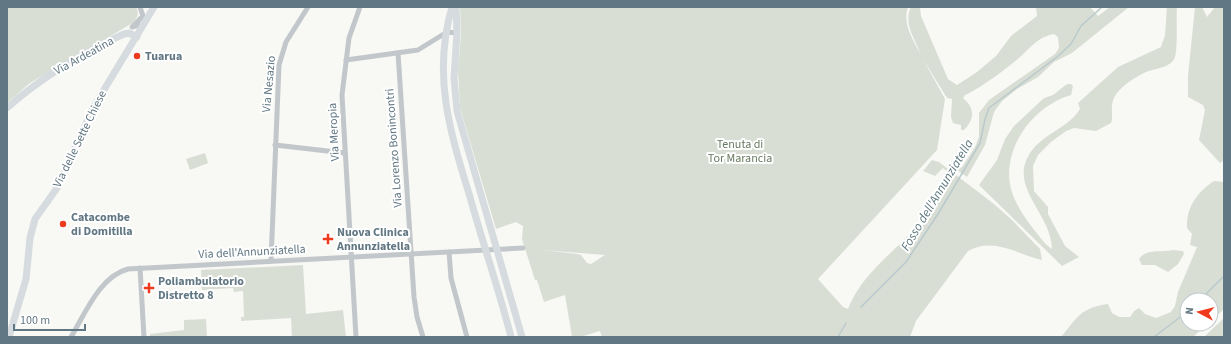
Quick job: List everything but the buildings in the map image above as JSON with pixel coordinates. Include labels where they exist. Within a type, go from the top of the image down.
[{"type":"street","points":[[140,7],[143,16],[132,28],[139,25],[143,26]]},
{"type":"street","points":[[137,37],[154,7]]},
{"type":"street","name":"Via Nesazio","points":[[271,261],[280,58],[286,42],[308,7]]},
{"type":"street","name":"Via Meropia","points":[[356,337],[342,95],[349,38],[360,7]]},
{"type":"street","points":[[452,7],[447,32],[443,68],[444,93],[448,124],[511,337]]},
{"type":"street","points":[[456,7],[457,33],[454,67],[454,93],[458,119],[522,337]]},
{"type":"street","points":[[346,60],[422,48],[447,32],[457,33]]},
{"type":"street","name":"Via Ardeatina","points":[[7,108],[35,85],[94,50],[124,34],[131,34],[137,37]]},
{"type":"street","name":"Via delle Sette Chiese","points":[[9,337],[26,279],[29,241],[34,221],[41,208],[57,188],[89,116],[137,37]]},
{"type":"street","name":"Via Lorenzo Bonincontri","points":[[398,52],[416,313],[423,337]]},
{"type":"street","points":[[275,145],[345,153]]},
{"type":"street","points":[[455,149],[466,146]]},
{"type":"street","name":"Via dell'Annunziatella","points":[[71,337],[107,280],[120,271],[140,268],[523,248]]},
{"type":"street","points":[[449,252],[452,281],[467,337]]},
{"type":"street","points":[[140,268],[144,337]]},
{"type":"green space","points":[[7,7],[136,7],[138,14],[131,24],[30,83],[7,103]]},
{"type":"green space","name":"Tenuta di Tor Marancia","points":[[460,7],[908,7],[906,19],[907,25],[920,53],[908,19],[911,7],[920,7],[921,16],[948,79],[957,85],[977,72],[996,56],[1011,36],[1037,16],[1036,7],[1090,7],[1098,16],[1110,7],[1129,7],[1072,53],[1054,62],[1038,77],[1017,89],[1002,101],[994,112],[985,145],[967,177],[954,168],[962,167],[975,147],[979,137],[979,113],[989,100],[1055,54],[1059,48],[1058,37],[1054,34],[1039,40],[1000,73],[965,95],[963,98],[970,106],[972,118],[964,130],[961,130],[961,125],[953,123],[951,117],[952,99],[947,98],[923,59],[945,99],[937,150],[818,279],[843,307],[848,309],[861,285],[879,264],[918,225],[954,178],[943,168],[935,176],[923,171],[932,160],[939,162],[994,204],[1012,220],[1040,249],[1042,260],[996,246],[978,247],[968,251],[916,321],[910,337],[602,337],[600,331],[580,337],[572,337],[565,295],[544,302],[537,280],[535,280],[522,239],[523,226],[516,222],[496,229],[460,108],[458,70],[461,35]],"holes":[[[542,250],[605,255],[591,264],[587,263],[581,255],[578,254]]]},
{"type":"green space","points":[[1167,7],[1177,7],[1176,46],[1173,61],[1167,66],[1142,74],[1121,88],[1113,100],[1111,123],[1096,131],[1074,128],[1066,131],[1051,142],[1038,155],[1033,166],[1034,191],[1048,207],[1048,214],[1065,246],[1079,257],[1062,266],[979,185],[997,160],[1005,139],[1014,126],[1044,98],[1053,95],[1067,84],[1071,84],[1073,86],[1071,95],[1044,109],[1023,131],[1011,159],[1009,174],[1011,189],[1021,212],[1045,243],[1052,249],[1050,236],[1045,223],[1026,187],[1024,175],[1025,162],[1038,143],[1070,121],[1080,109],[1078,103],[1118,67],[1161,47],[1165,35]]},
{"type":"green space","points":[[1195,7],[1202,7],[1207,17],[1215,7],[1224,7],[1224,160],[1220,163],[1199,140],[1205,110],[1203,105],[1188,97],[1188,76]]},
{"type":"green space","points":[[205,153],[208,163],[190,170],[186,159]]},
{"type":"green space","points":[[1214,181],[1224,182],[1224,309],[1219,314],[1219,292],[1179,292],[1179,332],[1198,332],[1193,337],[1061,337],[1080,314],[1091,308],[1099,306],[1108,304],[1112,313],[1119,317],[1130,317],[1134,311],[1139,308],[1145,314],[1156,318],[1171,312],[1175,306],[1178,292],[1197,247],[1190,245],[1192,234],[1187,228],[1188,214],[1198,195]]},
{"type":"green space","points":[[1173,250],[1183,251],[1184,254],[1178,264],[1168,272],[1155,265],[1142,265],[1139,259],[1146,253]]},
{"type":"green space","points":[[303,265],[306,314],[343,310],[346,337],[292,337],[291,318],[241,321],[241,317],[244,317],[243,291],[234,292],[233,288],[202,290],[201,270]]},
{"type":"green space","points":[[1224,318],[1224,337],[1204,337],[1209,332],[1219,332],[1219,323]]},
{"type":"green space","points":[[206,319],[207,337],[150,337],[150,334],[184,330],[184,320]]},
{"type":"waterway","name":"Fosso dell'Annunziatella","points":[[861,307],[906,262],[938,214],[980,143],[989,108],[1057,57],[1071,44],[1081,26],[1102,7]]},
{"type":"waterway","points":[[1208,292],[1224,276]]},
{"type":"waterway","points":[[1154,337],[1179,318]]},
{"type":"waterway","name":"Fosso dell'Annunziatella","points":[[838,337],[846,323]]},
{"type":"place","name":"Tuarua","points":[[137,56]]},
{"type":"place","name":"Catacombe di Domitilla","points":[[63,224]]},
{"type":"place","name":"Nuova Clinica Annunziatella","points":[[328,239]]},
{"type":"place","name":"Poliambulatorio Distretto 8","points":[[149,288]]}]
